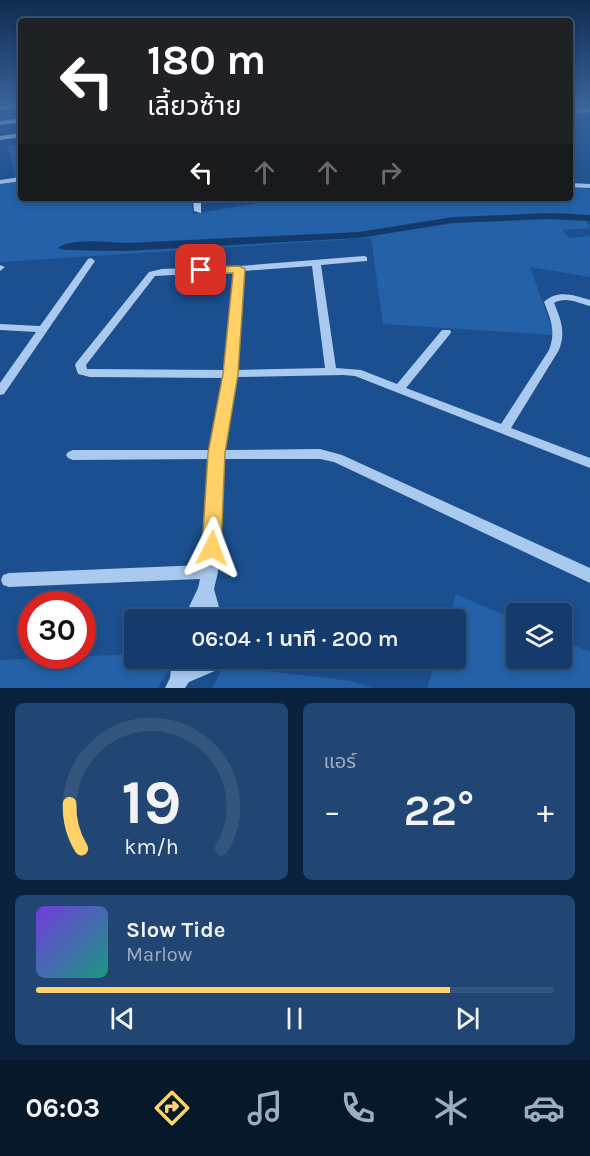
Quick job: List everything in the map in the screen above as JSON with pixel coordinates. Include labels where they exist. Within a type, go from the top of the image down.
[{"type":"street","points":[[0,138],[18,135]]},
{"type":"street","points":[[0,182],[18,179]]},
{"type":"street","points":[[573,185],[590,186]]},
{"type":"street","points":[[197,201],[198,211]]},
{"type":"street","points":[[364,259],[152,274],[80,365],[82,371],[90,373],[231,374],[331,371],[357,373],[590,463]]},
{"type":"street","points":[[0,391],[91,261]]},
{"type":"street","points":[[316,263],[331,371]]},
{"type":"street","points":[[204,607],[210,572],[217,453],[231,374],[239,269]]},
{"type":"street","points":[[502,430],[554,350],[560,336],[560,328],[549,302],[563,296],[590,303]]},
{"type":"street","points":[[0,327],[43,329]]},
{"type":"street","points":[[399,389],[446,332]]},
{"type":"street","points":[[73,455],[320,454],[337,458],[590,576]]},
{"type":"street","points":[[9,580],[210,572]]},
{"type":"street","points":[[176,683],[186,669]]},
{"type":"street","points":[[176,683],[202,669]]},
{"type":"shaded area","points":[[18,144],[18,178],[15,178],[8,146]]},
{"type":"shaded area","points":[[18,181],[18,201],[192,201],[193,214],[269,201],[573,201],[573,186],[584,187],[590,191],[590,219],[585,219],[590,228],[562,230],[569,238],[590,236],[590,277],[530,267],[554,335],[383,324],[371,238],[0,262],[0,184]]},
{"type":"shaded area","points":[[456,594],[506,616],[506,669],[572,669],[572,645],[590,652],[590,688],[427,688],[433,669],[466,669],[466,609],[451,609]]},
{"type":"shaded area","points":[[124,654],[124,669],[168,669],[158,688],[0,688],[0,660],[18,659],[18,669],[96,669],[96,656]]},
{"type":"shaded area","points":[[222,669],[249,669],[351,681],[374,688],[212,688]]},
{"type":"waterway","points":[[64,248],[359,235],[453,220],[549,216],[590,218]]},
{"type":"route","points":[[201,270],[239,269],[231,374],[217,453],[212,548]]}]
